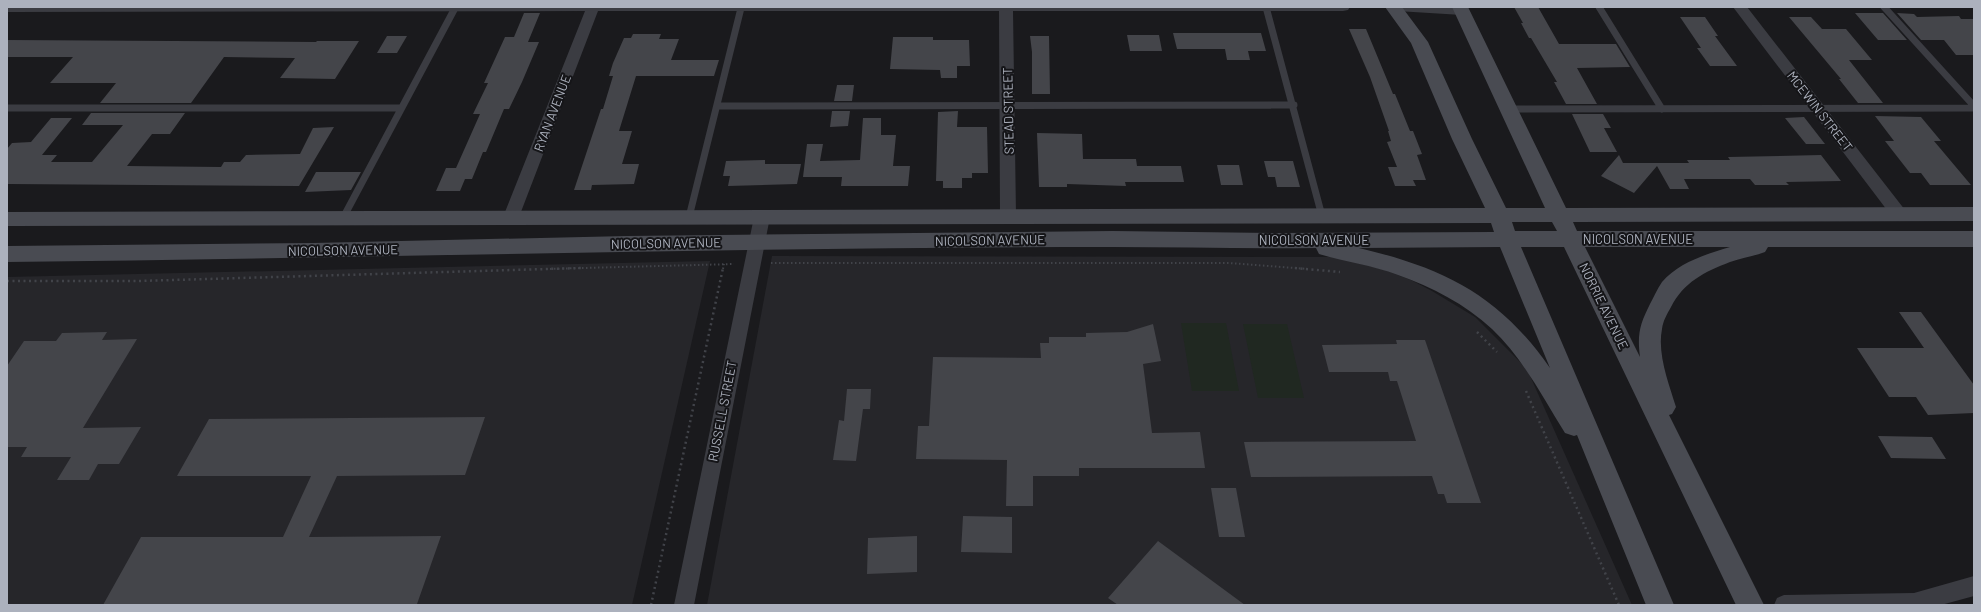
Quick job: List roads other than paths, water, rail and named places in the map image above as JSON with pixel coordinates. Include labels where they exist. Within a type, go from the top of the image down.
[{"type":"main road","points":[[1394,7],[1419,42],[1462,139],[1499,215],[1507,239],[1660,605]]},
{"type":"main road","name":"NORRIE AVENUE","points":[[1461,9],[1559,215],[1750,605]]},
{"type":"main road","name":"NICOLSON AVENUE","points":[[7,219],[1008,215],[1973,215]]},
{"type":"main road","name":"NICOLSON AVENUE","points":[[7,254],[321,251],[756,242],[1113,239],[1277,241],[1507,239],[1974,239]]},
{"type":"main road","points":[[1682,464],[1658,387],[1654,368],[1650,331],[1655,317],[1671,287],[1688,273],[1739,250],[1796,239]]},
{"type":"main road","points":[[1277,241],[1331,250],[1416,272],[1441,283],[1473,302],[1491,315],[1518,342],[1605,474]]},
{"type":"street","points":[[7,8],[1343,7]]},
{"type":"street","points":[[1397,7],[1461,9]]},
{"type":"street","name":"MCEWIN STREET","points":[[1740,7],[1899,214]]},
{"type":"street","name":"RYAN AVENUE","points":[[511,217],[593,8]]},
{"type":"street","name":"STEAD STREET","points":[[1006,8],[1008,215]]},
{"type":"street","name":"RUSSELL STREET","points":[[684,605],[762,217]]},
{"type":"street","points":[[1784,605],[1914,603],[1974,586]]},
{"type":"lane","points":[[1266,7],[1294,105],[1322,216]]},
{"type":"lane","points":[[1599,7],[1662,109]]},
{"type":"lane","points":[[1884,7],[1974,107]]},
{"type":"lane","points":[[343,218],[455,8]]},
{"type":"lane","points":[[689,217],[717,106],[733,8]]},
{"type":"lane","points":[[717,106],[1294,105]]},
{"type":"lane","points":[[1509,109],[1818,109],[1974,107]]},
{"type":"lane","points":[[7,108],[401,108]]}]
